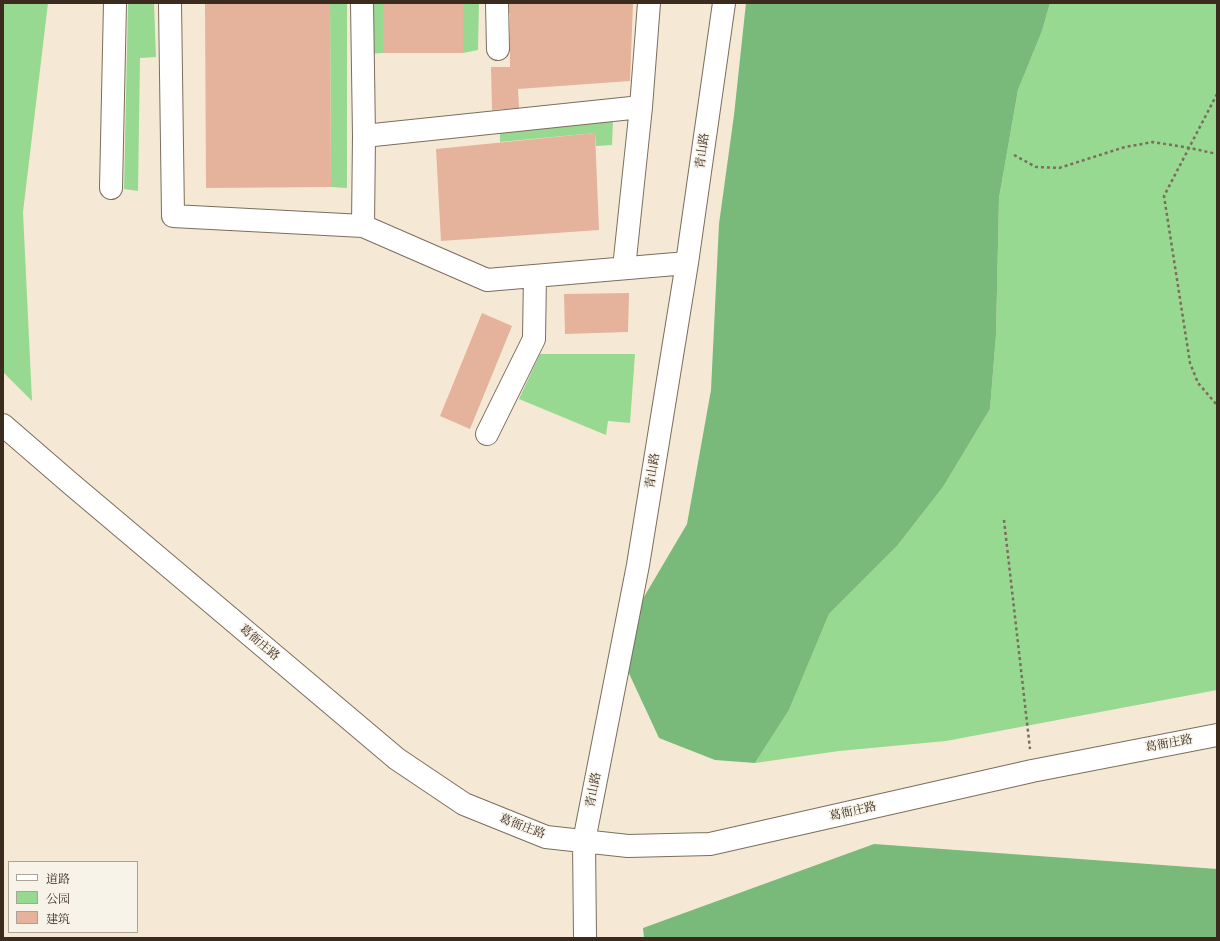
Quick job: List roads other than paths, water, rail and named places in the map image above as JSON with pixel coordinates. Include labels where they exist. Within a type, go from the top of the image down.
[{"type":"street","points":[[111,188],[115,3]]},
{"type":"street","points":[[170,3],[173,216],[363,226],[487,280],[687,263]]},
{"type":"street","points":[[362,3],[364,136],[363,226]]},
{"type":"street","points":[[497,3],[498,50]]},
{"type":"street","points":[[624,268],[641,107],[649,3]]},
{"type":"street","name":"青山路","points":[[585,938],[584,841],[638,565],[687,263],[724,3]]},
{"type":"street","points":[[364,136],[641,107]]},
{"type":"street","points":[[487,434],[534,339],[535,276]]},
{"type":"street","name":"葛衙庄路","points":[[3,425],[397,759],[464,804],[546,838],[628,846],[710,844],[1032,771],[1217,735]]}]
